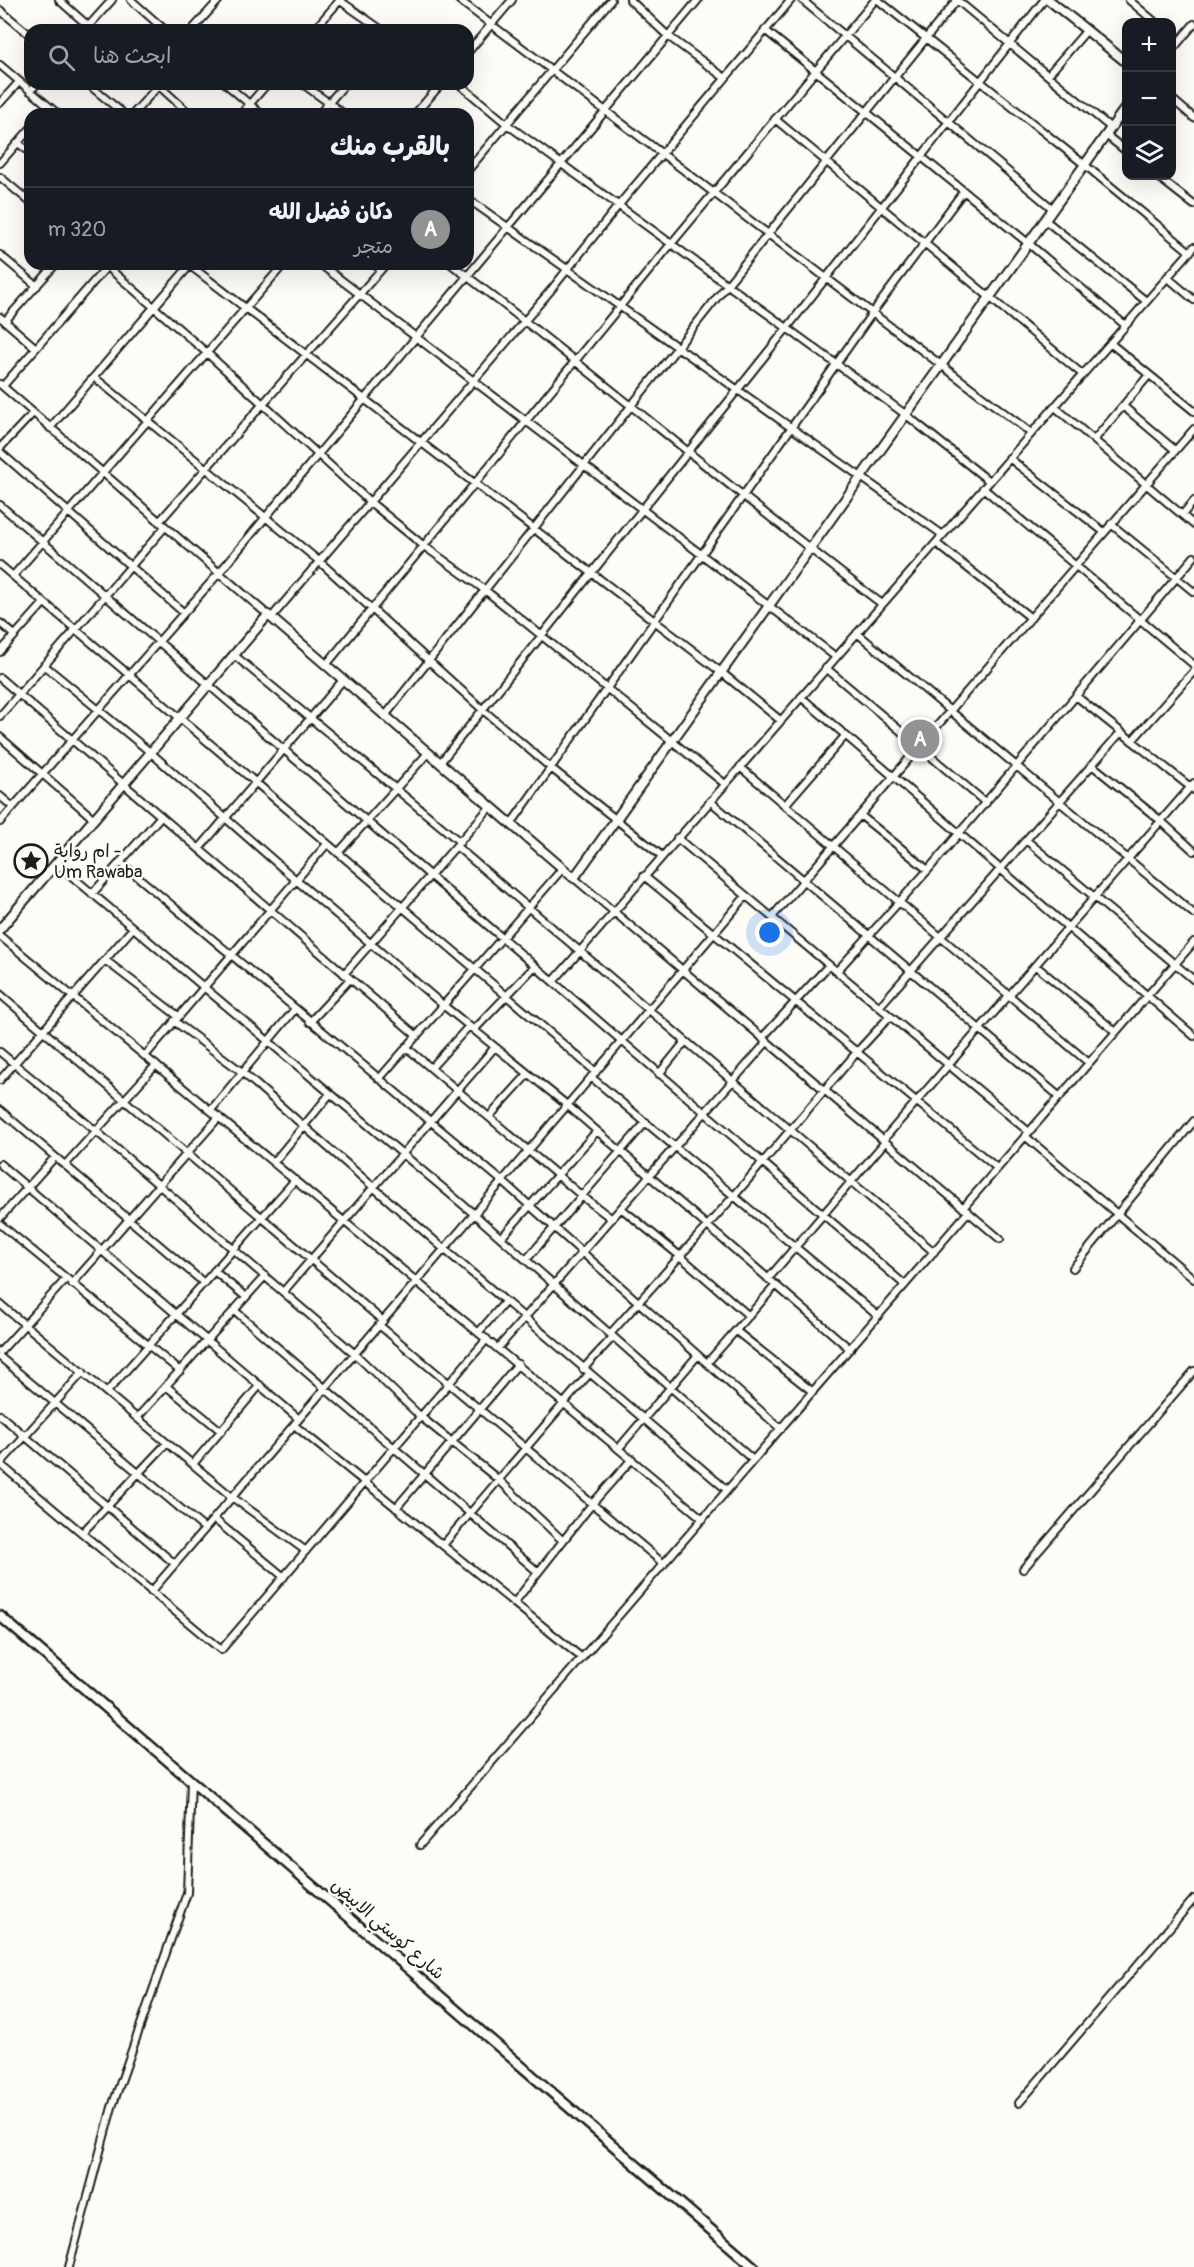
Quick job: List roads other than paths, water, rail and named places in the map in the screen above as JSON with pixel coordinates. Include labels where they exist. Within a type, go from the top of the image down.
[{"type":"highway","name":"شارع كوستي الابيض","points":[[0,1616],[754,2267]]},
{"type":"main road","points":[[1049,0],[1122,59]]},
{"type":"main road","points":[[0,928],[269,617],[574,878],[1122,113]]},
{"type":"street","points":[[59,0],[84,24]]},
{"type":"street","points":[[93,24],[112,0]]},
{"type":"street","points":[[131,0],[158,24]]},
{"type":"street","points":[[197,24],[219,0]]},
{"type":"street","points":[[319,24],[340,0],[374,24]]},
{"type":"street","points":[[459,0],[1031,433]]},
{"type":"street","points":[[474,44],[512,0]]},
{"type":"street","points":[[474,163],[611,0]]},
{"type":"street","points":[[630,0],[668,36],[725,78]]},
{"type":"street","points":[[474,269],[698,0]]},
{"type":"street","points":[[103,270],[1,385],[269,617],[320,561],[524,322],[791,0]]},
{"type":"street","points":[[802,0],[1053,209]]},
{"type":"street","points":[[326,665],[714,192],[876,0],[1192,249],[553,982]]},
{"type":"street","points":[[385,716],[768,233],[957,0],[1048,75],[1122,147]]},
{"type":"street","points":[[440,763],[827,278],[1044,0]]},
{"type":"street","points":[[1129,0],[1150,18]]},
{"type":"street","points":[[0,10],[24,30]]},
{"type":"street","points":[[1176,45],[1194,24]]},
{"type":"street","points":[[765,30],[920,158],[1028,243],[1125,326]]},
{"type":"street","points":[[1048,75],[1087,30]]},
{"type":"street","points":[[0,65],[24,86]]},
{"type":"street","points":[[0,103],[19,82]]},
{"type":"street","points":[[95,90],[117,108]]},
{"type":"street","points":[[138,108],[153,90]]},
{"type":"street","points":[[164,90],[184,108]]},
{"type":"street","points":[[232,90],[253,108]]},
{"type":"street","points":[[246,108],[262,90]]},
{"type":"street","points":[[311,90],[335,108]]},
{"type":"street","points":[[324,108],[340,90]]},
{"type":"street","points":[[420,108],[436,90]]},
{"type":"street","points":[[466,90],[508,125],[905,414],[989,481]]},
{"type":"street","points":[[30,91],[50,107]]},
{"type":"street","points":[[1176,102],[1194,118]]},
{"type":"street","points":[[776,119],[1083,374]]},
{"type":"street","points":[[0,163],[24,136]]},
{"type":"street","points":[[18,143],[24,148]]},
{"type":"street","points":[[0,177],[24,197]]},
{"type":"street","points":[[1162,180],[1194,205]]},
{"type":"street","points":[[512,824],[873,312],[963,192]]},
{"type":"street","points":[[474,204],[943,535]]},
{"type":"street","points":[[1045,220],[1146,301]]},
{"type":"street","points":[[0,255],[37,286]]},
{"type":"street","points":[[36,348],[3,319],[51,270]]},
{"type":"street","points":[[113,270],[370,502],[424,546],[485,590],[725,784]]},
{"type":"street","points":[[50,428],[185,270]]},
{"type":"street","points":[[198,270],[655,621],[780,720]]},
{"type":"street","points":[[13,576],[279,270]]},
{"type":"street","points":[[328,270],[836,657]]},
{"type":"street","points":[[0,716],[132,565],[207,468],[381,270]]},
{"type":"street","points":[[458,270],[631,405],[808,549],[882,604]]},
{"type":"street","points":[[0,822],[219,573],[473,270]]},
{"type":"street","points":[[1167,277],[1194,300]]},
{"type":"street","points":[[1110,343],[1194,411]]},
{"type":"street","points":[[1094,440],[1149,375]]},
{"type":"street","points":[[94,377],[320,561],[483,710],[551,768],[662,856]]},
{"type":"street","points":[[1054,406],[1194,525]]},
{"type":"street","points":[[1123,406],[1175,450]]},
{"type":"street","points":[[33,413],[0,450],[184,613]]},
{"type":"street","points":[[772,917],[1194,429]]},
{"type":"street","points":[[1009,458],[1104,532]]},
{"type":"street","points":[[983,488],[1194,665]]},
{"type":"street","points":[[1182,515],[1194,501]]},
{"type":"street","points":[[0,505],[905,1285]]},
{"type":"street","points":[[1111,524],[1194,592]]},
{"type":"street","points":[[936,543],[1031,618]]},
{"type":"street","points":[[837,972],[900,903],[1194,557]]},
{"type":"street","points":[[0,565],[507,995],[675,1147],[878,1316]]},
{"type":"street","points":[[0,652],[44,603]]},
{"type":"street","points":[[0,623],[15,635]]},
{"type":"street","points":[[857,633],[1194,914]]},
{"type":"street","points":[[234,655],[396,789],[685,1042],[934,1252]]},
{"type":"street","points":[[44,665],[99,709],[443,1005],[597,1131],[850,1349]]},
{"type":"street","points":[[826,668],[986,803]]},
{"type":"street","points":[[1132,741],[1194,671]]},
{"type":"street","points":[[0,678],[417,1036]]},
{"type":"street","points":[[199,849],[343,680]]},
{"type":"street","points":[[768,1279],[851,1182],[916,1101],[1193,787],[1076,696]]},
{"type":"street","points":[[801,697],[1194,1036]]},
{"type":"street","points":[[879,1007],[1121,732]]},
{"type":"street","points":[[785,805],[845,736]]},
{"type":"street","points":[[0,737],[94,819]]},
{"type":"street","points":[[339,853],[428,753]]},
{"type":"street","points":[[1092,765],[1194,851]]},
{"type":"street","points":[[740,767],[1089,1063]]},
{"type":"street","points":[[0,796],[14,807]]},
{"type":"street","points":[[710,801],[1060,1097]]},
{"type":"street","points":[[344,974],[491,806]]},
{"type":"street","points":[[860,815],[928,870]]},
{"type":"street","points":[[92,894],[161,816]]},
{"type":"street","points":[[677,838],[948,1065],[1194,1279]]},
{"type":"street","points":[[1026,840],[1194,980]]},
{"type":"street","points":[[145,1056],[327,844]]},
{"type":"street","points":[[120,862],[502,1181],[781,1428]]},
{"type":"street","points":[[56,863],[474,1214],[753,1460]]},
{"type":"street","points":[[379,1079],[563,868]]},
{"type":"street","points":[[644,876],[998,1168]]},
{"type":"street","points":[[574,878],[1000,1239]]},
{"type":"street","points":[[151,1592],[746,896]]},
{"type":"street","points":[[0,1080],[133,928]]},
{"type":"street","points":[[0,936],[703,1519]]},
{"type":"street","points":[[420,1845],[934,1252],[998,1168],[1194,942]]},
{"type":"street","points":[[105,960],[242,1072],[444,1250],[728,1490]]},
{"type":"street","points":[[498,1348],[732,1082],[796,1001],[829,965]]},
{"type":"street","points":[[431,1068],[535,966]]},
{"type":"street","points":[[1036,966],[1116,1032]]},
{"type":"street","points":[[310,1022],[350,979]]},
{"type":"street","points":[[0,994],[186,1155],[311,1259],[449,1384],[663,1564]]},
{"type":"street","points":[[211,1110],[295,1009]]},
{"type":"street","points":[[583,1369],[638,1302],[708,1227],[890,1016]]},
{"type":"street","points":[[659,1074],[685,1042]]},
{"type":"street","points":[[406,1047],[582,1196],[612,1218]]},
{"type":"street","points":[[283,1292],[495,1047]]},
{"type":"street","points":[[0,1052],[96,1131],[355,1354],[421,1417],[499,1480],[563,1541]]},
{"type":"street","points":[[65,1165],[156,1065]]},
{"type":"street","points":[[489,1117],[528,1074]]},
{"type":"street","points":[[274,1162],[330,1094]]},
{"type":"street","points":[[0,1110],[204,1283]]},
{"type":"street","points":[[0,1352],[25,1324],[102,1250],[219,1117]]},
{"type":"street","points":[[1073,1268],[1194,1121]]},
{"type":"street","points":[[526,1260],[646,1122]]},
{"type":"street","points":[[501,1238],[597,1131]]},
{"type":"street","points":[[0,1218],[56,1157]]},
{"type":"street","points":[[0,1164],[299,1419]]},
{"type":"street","points":[[106,1392],[295,1180]]},
{"type":"street","points":[[621,1209],[749,1316]]},
{"type":"street","points":[[0,1224],[180,1371]]},
{"type":"street","points":[[214,1271],[246,1297]]},
{"type":"street","points":[[137,1418],[265,1276]]},
{"type":"street","points":[[707,1363],[776,1286]]},
{"type":"street","points":[[478,1332],[505,1302]]},
{"type":"street","points":[[0,1304],[232,1497],[306,1551]]},
{"type":"street","points":[[234,1311],[538,1572]]},
{"type":"street","points":[[736,1331],[813,1392]]},
{"type":"street","points":[[83,1372],[0,1464],[221,1650],[487,1339]]},
{"type":"street","points":[[619,1448],[698,1355]]},
{"type":"street","points":[[0,1358],[205,1529]]},
{"type":"street","points":[[396,1508],[518,1364]]},
{"type":"street","points":[[1023,1569],[1194,1371]]},
{"type":"street","points":[[442,1545],[589,1374]]},
{"type":"street","points":[[193,1464],[260,1385]]},
{"type":"street","points":[[166,1386],[221,1431]]},
{"type":"street","points":[[0,1414],[175,1564]]},
{"type":"street","points":[[294,1425],[582,1658]]},
{"type":"street","points":[[82,1533],[167,1443]]},
{"type":"street","points":[[514,1603],[592,1504],[632,1459]]},
{"type":"street","points":[[214,1519],[284,1577]]},
{"type":"street","points":[[69,2267],[112,2107],[187,1893],[190,1780]]},
{"type":"street","points":[[1019,2103],[1194,1899]]},
{"type":"place","name":"دكان فضل الله","points":[[920,739]]},
{"type":"place","name":"ام روابة - Um Rawaba","points":[[31,861]]}]
